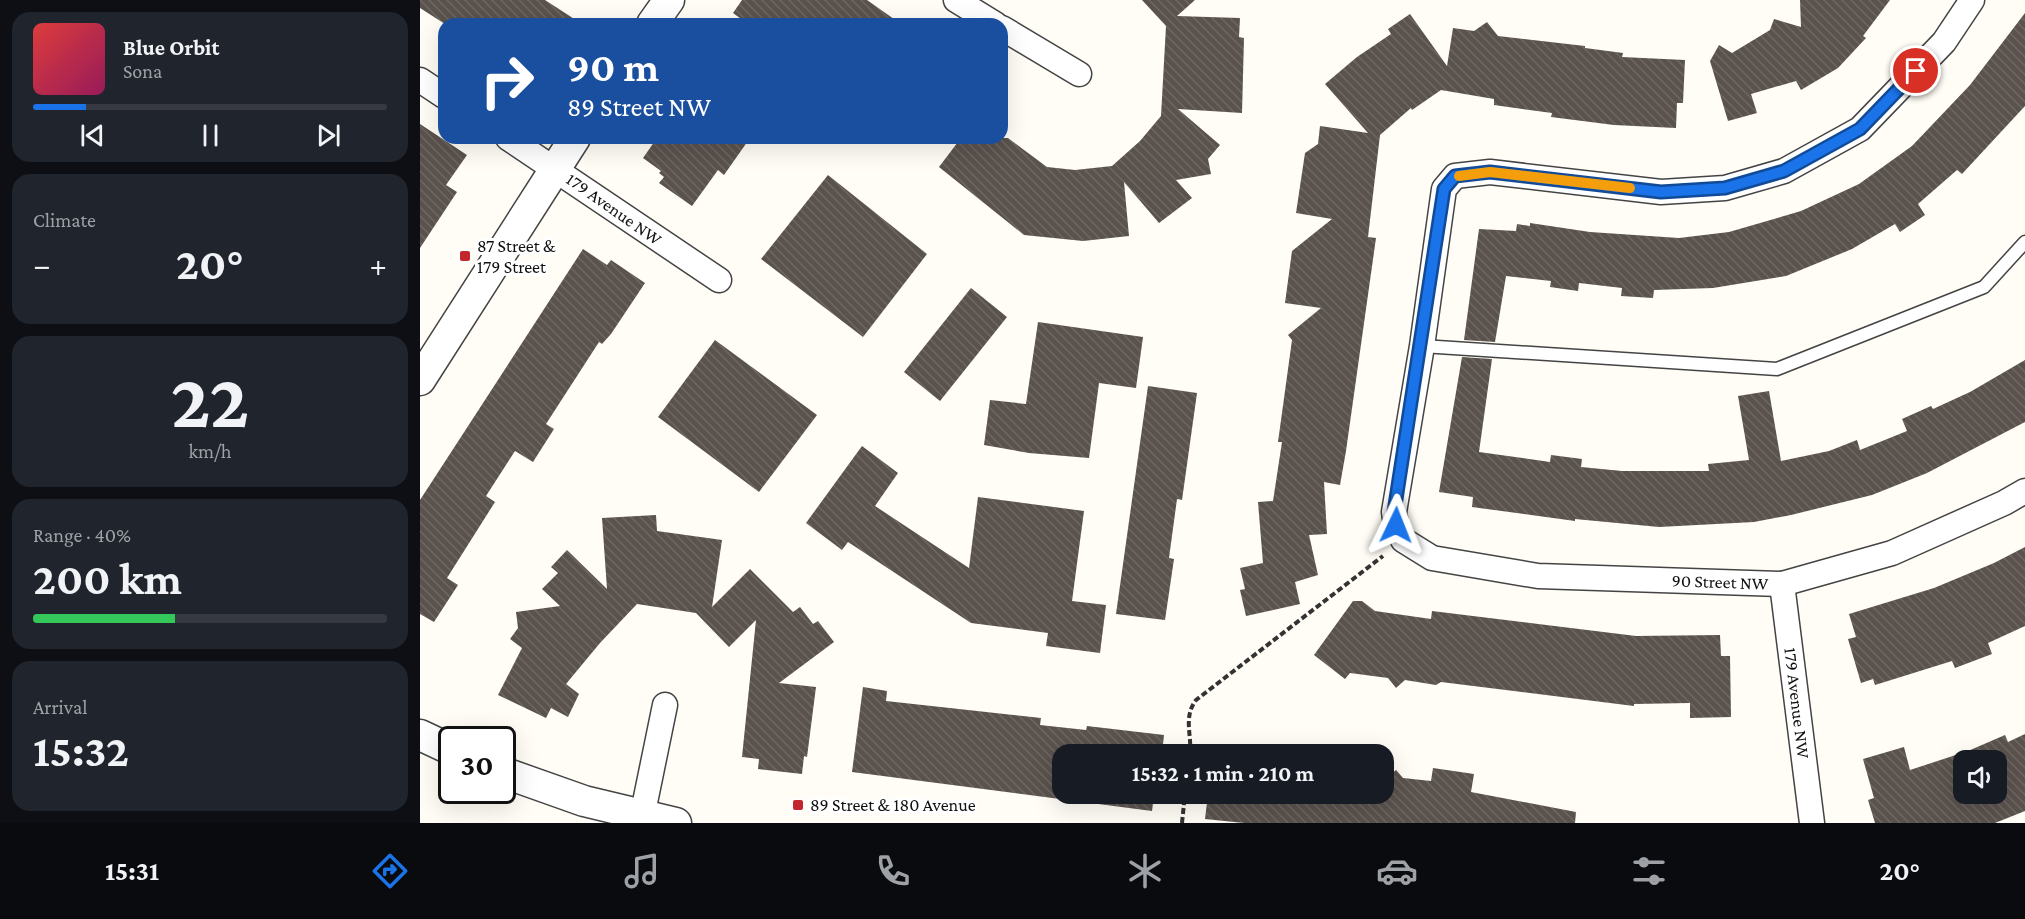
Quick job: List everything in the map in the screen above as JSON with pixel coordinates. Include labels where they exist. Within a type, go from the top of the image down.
[{"type":"street","points":[[656,18],[669,0]]},
{"type":"street","points":[[956,0],[985,18]]},
{"type":"street","points":[[1403,540],[1396,525],[1394,512],[1422,346],[1444,189],[1455,176],[1490,172],[1661,192],[1725,188],[1784,171],[1860,129],[1944,42],[1972,0]]},
{"type":"street","points":[[1008,32],[1079,74]]},
{"type":"street","points":[[420,80],[438,92]]},
{"type":"street","name":"179 Avenue NW","points":[[517,144],[719,280]]},
{"type":"street","points":[[420,380],[481,289],[571,144]]},
{"type":"street","name":"90 Street NW","points":[[1403,540],[1432,558],[1538,576],[1782,584],[1892,553],[2004,503],[2025,491]]},
{"type":"street","name":"179 Avenue NW","points":[[1782,584],[1812,823]]},
{"type":"street","points":[[642,817],[665,705]]},
{"type":"street","points":[[420,735],[438,743]]},
{"type":"street","points":[[516,777],[584,801],[642,817],[676,823]]},
{"type":"lane","points":[[1422,346],[1777,369],[1984,287],[2025,242]]},
{"type":"path","points":[[1190,744],[1189,709],[1196,700],[1403,540]]},
{"type":"path","points":[[1182,823],[1184,804]]},
{"type":"building","points":[[420,0],[545,0],[573,18],[438,20],[420,8]]},
{"type":"building","points":[[742,0],[867,0],[892,18],[740,18],[733,13]]},
{"type":"building","points":[[1142,0],[1195,0],[1177,16],[1240,18],[1239,37],[1244,38],[1242,113],[1178,109],[1220,145],[1208,159],[1211,174],[1176,180],[1192,198],[1159,223],[1124,182],[1129,236],[1083,241],[1024,235],[939,167],[956,144],[1008,144],[1008,138],[1047,167],[1075,170],[1112,166],[1140,141],[1161,116],[1166,26]]},
{"type":"building","points":[[1800,0],[1890,0],[1863,36],[1866,38],[1838,68],[1801,90],[1796,81],[1751,94],[1757,113],[1728,121],[1710,61],[1719,45],[1732,53],[1770,30],[1774,19],[1801,27]]},
{"type":"building","points":[[2025,13],[2025,106],[1962,174],[1957,170],[1918,204],[1925,215],[1900,232],[1895,224],[1852,249],[1786,276],[1713,288],[1654,290],[1653,298],[1621,296],[1622,288],[1579,283],[1578,291],[1550,287],[1551,281],[1506,276],[1495,342],[1464,340],[1479,229],[1516,231],[1517,224],[1530,226],[1530,223],[1590,232],[1679,238],[1729,232],[1801,211],[1859,184],[1912,146],[1970,85]]},
{"type":"building","points":[[1410,14],[1447,66],[1453,28],[1474,31],[1487,22],[1498,36],[1585,46],[1585,48],[1623,53],[1622,57],[1685,60],[1683,103],[1677,103],[1676,128],[1614,125],[1551,117],[1552,113],[1494,105],[1494,99],[1441,90],[1412,110],[1411,108],[1380,135],[1368,237],[1376,238],[1340,485],[1324,482],[1327,534],[1309,535],[1318,575],[1295,582],[1300,604],[1246,616],[1240,590],[1245,589],[1240,568],[1263,563],[1258,502],[1273,501],[1282,442],[1278,442],[1292,340],[1288,335],[1321,308],[1285,303],[1292,251],[1332,219],[1296,213],[1305,153],[1318,144],[1320,126],[1368,133],[1325,84],[1357,57],[1391,34],[1388,29]]},
{"type":"building","points":[[420,124],[438,136],[438,144],[450,144],[467,155],[446,185],[457,192],[420,248]]},
{"type":"building","points":[[653,144],[746,144],[724,175],[718,170],[692,206],[659,183],[664,177],[659,173],[661,171],[643,158]]},
{"type":"building","points":[[828,175],[927,254],[863,337],[761,259]]},
{"type":"building","points":[[583,249],[607,265],[611,260],[645,283],[611,334],[602,344],[599,342],[546,424],[554,429],[533,462],[515,451],[486,496],[495,502],[447,578],[458,585],[434,622],[420,614],[420,500]]},
{"type":"building","points":[[971,288],[1007,317],[940,401],[904,372]]},
{"type":"building","points":[[1038,322],[1143,337],[1136,388],[1099,383],[1089,458],[1029,453],[984,445],[990,400],[1026,404]]},
{"type":"building","points":[[715,340],[817,415],[759,492],[658,417]]},
{"type":"building","points":[[1462,357],[1492,359],[1479,452],[1550,462],[1551,455],[1582,459],[1581,467],[1622,471],[1709,471],[1708,464],[1749,460],[1738,396],[1769,391],[1781,461],[1829,451],[1857,440],[1860,450],[1907,431],[1902,419],[1931,406],[1933,409],[1970,392],[2025,360],[2025,422],[1927,473],[1872,495],[1791,515],[1754,522],[1659,527],[1575,519],[1575,521],[1472,507],[1473,497],[1439,492]]},
{"type":"building","points":[[1148,386],[1197,393],[1182,500],[1177,499],[1169,558],[1174,559],[1165,620],[1116,614]]},
{"type":"building","points":[[862,446],[898,473],[875,506],[969,568],[978,497],[1084,511],[1072,601],[1106,605],[1100,653],[1046,646],[1048,633],[971,623],[848,542],[842,550],[806,523]]},
{"type":"building","points":[[656,515],[657,531],[722,540],[712,607],[750,569],[793,612],[800,607],[813,624],[818,621],[834,642],[779,683],[816,687],[807,757],[804,756],[802,774],[758,769],[759,759],[742,757],[756,620],[729,647],[696,613],[637,604],[566,684],[579,694],[568,717],[551,708],[546,718],[498,695],[522,648],[510,639],[518,628],[516,612],[560,606],[542,589],[558,573],[551,567],[567,550],[607,589],[602,518]]},
{"type":"building","points":[[2025,547],[2025,626],[1988,643],[1992,654],[1955,668],[1952,661],[1875,685],[1873,679],[1861,683],[1848,639],[1856,637],[1849,614],[1934,588],[1994,563]]},
{"type":"building","points":[[1353,601],[1362,601],[1375,611],[1431,619],[1432,611],[1636,636],[1720,635],[1721,656],[1730,656],[1731,717],[1690,718],[1690,703],[1634,704],[1634,706],[1441,682],[1436,685],[1405,680],[1396,688],[1388,678],[1350,673],[1345,679],[1314,655]]},
{"type":"building","points":[[863,687],[887,691],[886,701],[1041,718],[1040,725],[1086,730],[1087,726],[1164,735],[1163,744],[1052,744],[1052,798],[852,772]]},
{"type":"building","points":[[2025,734],[2025,811],[1995,823],[1875,823],[1868,800],[1874,798],[1863,759],[1904,747],[1910,770],[1953,756],[1953,804],[2007,804],[2007,750],[1970,750],[2005,735],[2008,742]]},
{"type":"building","points":[[1433,768],[1474,774],[1471,792],[1576,812],[1575,823],[1244,823],[1205,819],[1207,804],[1394,804],[1394,772],[1396,770],[1403,778],[1431,781]]},
{"type":"building","points":[[1098,804],[1153,804],[1152,811]]},
{"type":"slow traffic","points":[[1459,176],[1490,172],[1630,188]]},
{"type":"place","name":"87 Street & 179 Street","points":[[465,256]]},
{"type":"place","name":"89 Street & 180 Avenue","points":[[798,805]]},
{"type":"route","points":[[1396,525],[1394,512],[1422,346],[1444,189],[1455,176],[1490,172],[1661,192],[1725,188],[1784,171],[1860,129],[1916,71]]}]
